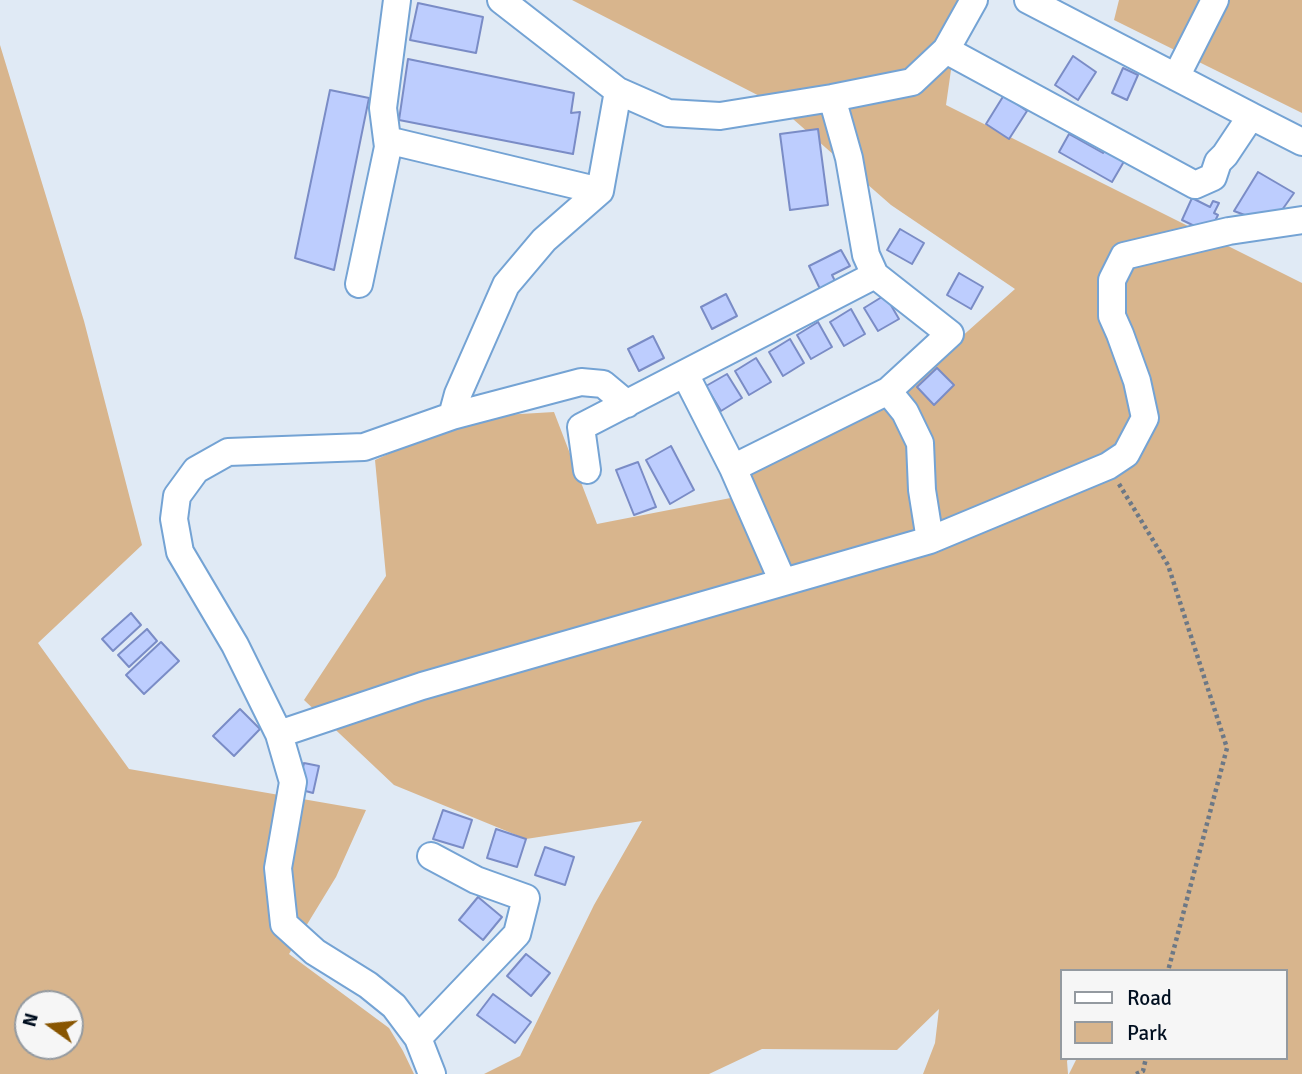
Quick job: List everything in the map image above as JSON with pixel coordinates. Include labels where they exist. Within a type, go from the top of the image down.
[{"type":"street","points":[[359,284],[388,147],[383,108],[397,0]]},
{"type":"street","points":[[512,4],[618,91],[668,113],[720,116],[912,82],[946,50],[974,0]]},
{"type":"street","points":[[1028,0],[1302,142]]},
{"type":"street","points":[[1176,77],[1215,0]]},
{"type":"street","points":[[946,50],[1195,185],[1213,177],[1218,162],[1251,116]]},
{"type":"street","points":[[452,416],[458,394],[506,285],[544,240],[600,191],[618,91]]},
{"type":"street","points":[[733,468],[888,391],[950,334],[875,275],[866,255],[849,158],[832,98]]},
{"type":"street","points":[[387,140],[600,191]]},
{"type":"street","points":[[279,734],[422,687],[930,540],[1108,466],[1126,454],[1145,418],[1137,380],[1112,316],[1112,280],[1124,256],[1229,231],[1302,220]]},
{"type":"street","points":[[587,470],[581,427],[875,275]]},
{"type":"street","points":[[685,374],[733,468],[783,582]]},
{"type":"street","points":[[432,1074],[418,1038],[394,1006],[368,985],[315,952],[284,924],[278,868],[293,782],[279,734],[235,645],[180,552],[174,519],[177,496],[195,470],[228,452],[363,447],[452,416],[581,382],[603,384],[627,404]]},
{"type":"street","points":[[888,391],[905,412],[920,443],[922,490],[930,540]]},
{"type":"street","points":[[418,1038],[517,934],[526,898],[476,880],[431,856]]},
{"type":"path","points":[[1108,466],[1168,565],[1227,748],[1169,969]]},
{"type":"path","points":[[1136,1074],[1143,1071],[1146,1060]]},
{"type":"green space","points":[[572,0],[961,0],[946,105],[1302,283],[1302,1074],[1069,1074],[1076,1060],[1288,1060],[1288,969],[1060,969],[1060,1060],[1068,1060],[1068,1074],[923,1074],[935,1043],[939,1009],[897,1050],[762,1049],[709,1074],[484,1074],[520,1056],[594,905],[642,821],[526,839],[394,785],[304,700],[386,576],[375,460],[470,417],[554,412],[597,524],[746,495],[744,474],[884,406],[1015,289],[891,205],[777,105]]},
{"type":"green space","points":[[1119,0],[1302,0],[1302,113],[1114,20]]},
{"type":"green space","points":[[0,45],[84,321],[142,545],[38,643],[129,769],[366,810],[336,877],[289,954],[389,1028],[414,1074],[0,1074]]},
{"type":"building","points":[[418,3],[483,17],[476,53],[410,40]]},
{"type":"building","points":[[1073,56],[1096,72],[1078,100],[1055,85]]},
{"type":"building","points":[[408,59],[574,93],[571,113],[580,112],[573,154],[399,120]]},
{"type":"building","points":[[1123,68],[1138,75],[1127,100],[1112,93]]},
{"type":"building","points":[[330,90],[369,98],[334,270],[295,258]]},
{"type":"building","points":[[1004,95],[1027,111],[1009,139],[986,124]]},
{"type":"building","points":[[818,129],[828,205],[790,210],[780,134]]},
{"type":"building","points":[[1069,134],[1103,153],[1106,147],[1126,158],[1112,182],[1059,152]]},
{"type":"building","points":[[1258,172],[1294,193],[1282,210],[1258,220],[1234,211]]},
{"type":"building","points":[[1192,198],[1210,207],[1213,201],[1219,203],[1214,213],[1218,215],[1209,233],[1182,220]]},
{"type":"building","points":[[900,229],[924,243],[912,264],[887,250]]},
{"type":"building","points":[[841,250],[850,266],[832,275],[836,283],[821,291],[809,266]]},
{"type":"building","points":[[959,273],[983,287],[971,309],[947,295]]},
{"type":"building","points":[[726,294],[737,316],[712,329],[701,307]]},
{"type":"building","points":[[885,295],[899,319],[878,331],[864,308]]},
{"type":"building","points":[[851,309],[865,334],[844,346],[830,322]]},
{"type":"building","points":[[818,322],[832,347],[811,359],[797,335]]},
{"type":"building","points":[[653,336],[664,358],[639,371],[628,349]]},
{"type":"building","points":[[790,339],[804,363],[783,376],[769,352]]},
{"type":"building","points":[[756,358],[771,382],[749,395],[735,371]]},
{"type":"building","points":[[937,368],[954,385],[934,405],[917,387]]},
{"type":"building","points":[[727,374],[742,398],[721,411],[706,386]]},
{"type":"building","points":[[671,446],[694,490],[670,504],[646,460]]},
{"type":"building","points":[[638,462],[656,507],[634,515],[616,470]]},
{"type":"building","points":[[131,613],[141,625],[113,651],[102,639]]},
{"type":"building","points":[[147,629],[157,641],[129,667],[118,655]]},
{"type":"building","points":[[161,642],[179,661],[144,694],[126,675]]},
{"type":"building","points":[[240,709],[260,729],[234,756],[213,736]]},
{"type":"building","points":[[304,763],[319,766],[313,793],[298,789]]},
{"type":"building","points":[[443,810],[472,820],[463,848],[433,839]]},
{"type":"building","points":[[496,829],[526,839],[517,867],[487,858]]},
{"type":"building","points":[[545,847],[574,857],[565,885],[535,875]]},
{"type":"building","points":[[478,897],[502,917],[483,940],[459,920]]},
{"type":"building","points":[[526,954],[550,973],[531,996],[507,976]]},
{"type":"building","points":[[493,994],[531,1022],[515,1043],[477,1015]]}]
